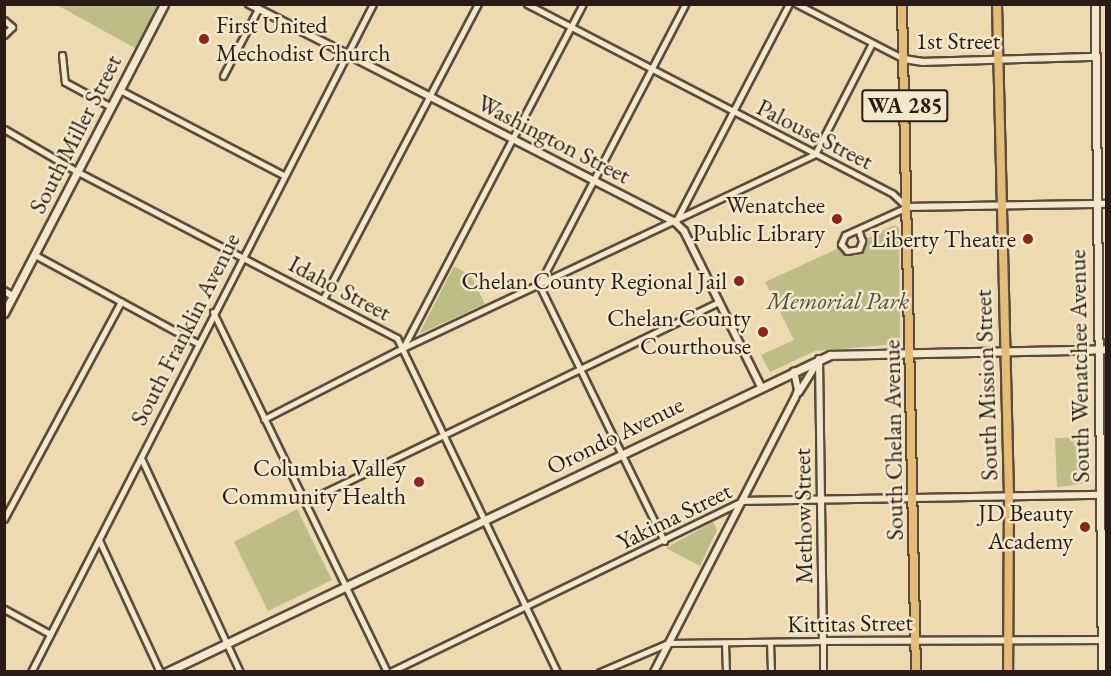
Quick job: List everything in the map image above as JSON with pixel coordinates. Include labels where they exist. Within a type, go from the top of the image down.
[{"type":"main road","name":"South Miller Street","points":[[4,312],[164,4]]},
{"type":"main road","name":"WA 285","points":[[902,4],[907,207]]},
{"type":"main road","name":"South Mission Street","points":[[997,4],[1009,495],[1008,672]]},
{"type":"main road","name":"South Wenatchee Avenue","points":[[1095,4],[1098,350],[1103,495],[1104,640],[1102,672]]},
{"type":"main road","name":"South Chelan Avenue","points":[[907,207],[912,352],[916,672]]},
{"type":"main road","name":"Orondo Avenue","points":[[167,672],[819,359],[846,353],[1107,350]]},
{"type":"street","name":"Washington Street","points":[[249,4],[262,8],[675,222],[684,231],[760,387]]},
{"type":"street","name":"South Franklin Avenue","points":[[31,672],[241,257],[373,4]]},
{"type":"street","points":[[323,299],[478,4]]},
{"type":"street","name":"Palouse Street","points":[[527,4],[893,194],[907,207]]},
{"type":"street","points":[[403,348],[584,4]]},
{"type":"street","points":[[539,285],[685,4]]},
{"type":"street","points":[[675,222],[789,4]]},
{"type":"street","name":"1st Street","points":[[797,4],[904,59],[918,62],[1095,57]]},
{"type":"street","points":[[223,76],[262,8]]},
{"type":"street","points":[[4,20],[12,27],[4,35]]},
{"type":"street","points":[[264,419],[403,348],[675,222],[815,154],[872,43]]},
{"type":"street","points":[[62,55],[65,82],[111,107]]},
{"type":"street","points":[[120,90],[283,175]]},
{"type":"street","name":"Idaho Street","points":[[4,129],[78,172],[397,338],[557,672]]},
{"type":"street","points":[[859,232],[907,207],[1107,204]]},
{"type":"street","points":[[34,255],[197,344]]},
{"type":"street","points":[[539,285],[664,541]]},
{"type":"street","points":[[4,291],[13,296]]},
{"type":"street","points":[[4,519],[121,302]]},
{"type":"street","points":[[305,502],[719,302]]},
{"type":"street","points":[[213,312],[388,672]]},
{"type":"street","points":[[654,672],[795,398],[819,359]]},
{"type":"street","name":"Methow Street","points":[[819,359],[823,672]]},
{"type":"street","points":[[794,371],[798,390],[795,398]]},
{"type":"street","points":[[141,458],[240,672]]},
{"type":"street","name":"Yakima Street","points":[[388,672],[664,541],[742,501],[1103,495]]},
{"type":"street","points":[[99,540],[160,672]]},
{"type":"street","points":[[4,609],[50,634]]},
{"type":"street","name":"Kittitas Street","points":[[600,672],[668,643],[1104,640]]},
{"type":"street","points":[[770,642],[771,672]]},
{"type":"street","points":[[725,644],[726,672]]},
{"type":"green space","points":[[158,4],[135,48],[57,5]]},
{"type":"green space","name":"Memorial Park","points":[[894,225],[899,228],[900,338],[897,344],[815,351],[770,372],[761,355],[794,340],[765,282],[839,248],[856,256],[862,253],[866,239]]},
{"type":"green space","points":[[454,266],[471,276],[485,304],[419,334]]},
{"type":"green space","points":[[1088,437],[1089,483],[1057,487],[1055,438]]},
{"type":"green space","points":[[297,509],[332,580],[268,611],[234,542]]},
{"type":"green space","points":[[713,522],[717,530],[700,566],[666,548]]},
{"type":"place","name":"First United Mechodist Church","points":[[204,39]]},
{"type":"place","name":"Wenatchee Public Library","points":[[837,219]]},
{"type":"place","name":"Liberty Theatre","points":[[1028,239]]},
{"type":"place","name":"Chelan County Regional Jail","points":[[739,281]]},
{"type":"place","name":"Chelan County Courthouse","points":[[763,332]]},
{"type":"place","name":"Columbia Valley Community Health","points":[[419,482]]},
{"type":"place","name":"JD Beauty Academy","points":[[1085,527]]}]
